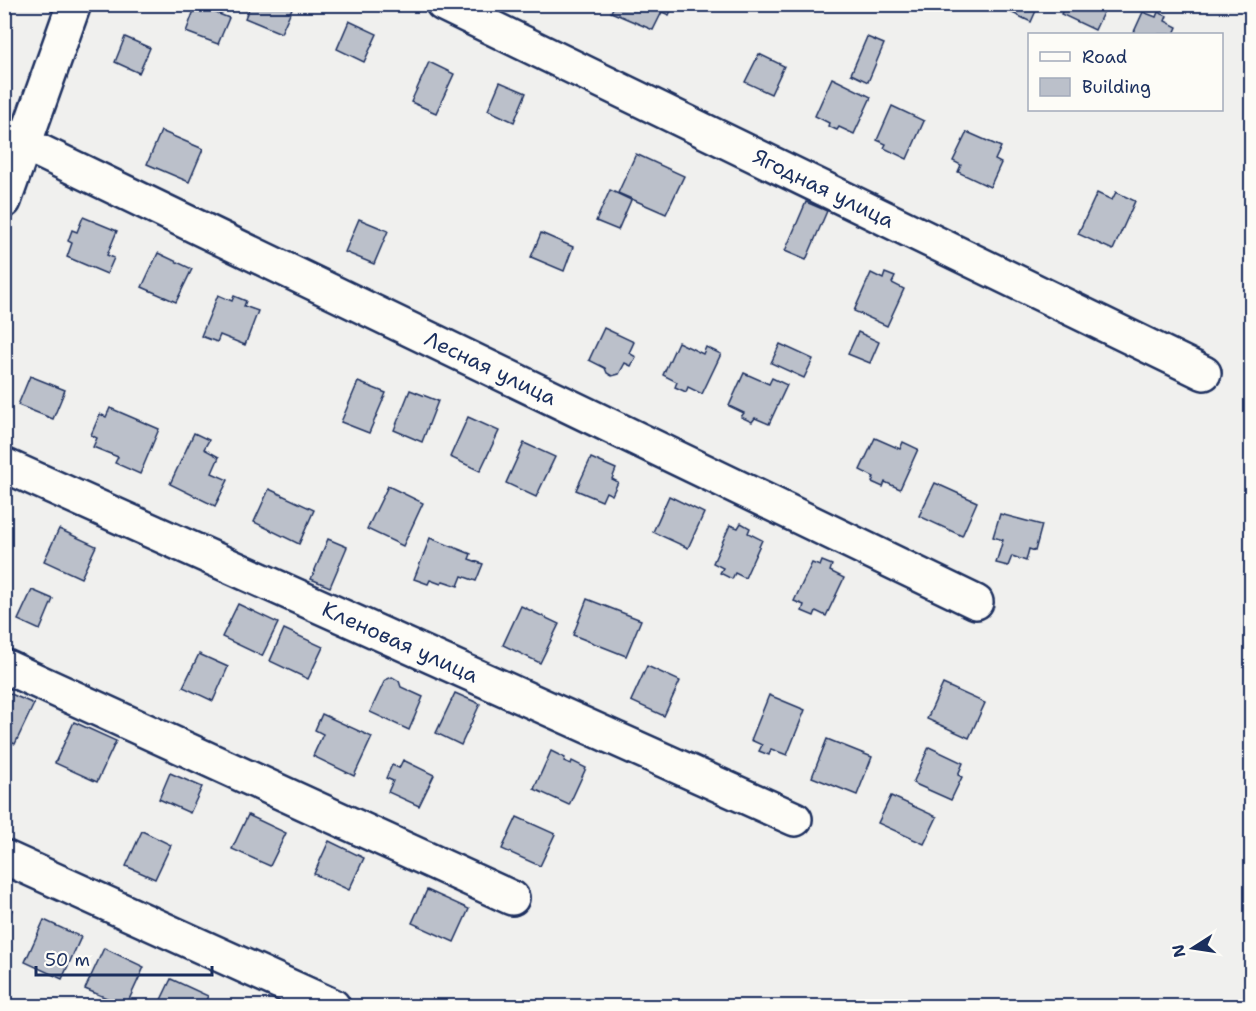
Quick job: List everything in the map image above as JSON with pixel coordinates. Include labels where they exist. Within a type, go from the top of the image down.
[{"type":"street","points":[[4,201],[14,139],[74,4]]},
{"type":"street","name":"Ягодная улица","points":[[443,4],[1204,373]]},
{"type":"street","name":"Лесная улица","points":[[14,139],[976,602]]},
{"type":"street","name":"Кленовая улица","points":[[4,465],[795,819]]},
{"type":"street","points":[[4,666],[512,898]]},
{"type":"street","points":[[4,857],[333,1006]]},
{"type":"building","points":[[251,4],[294,4],[281,33],[245,18]]},
{"type":"building","points":[[615,4],[674,4],[669,15],[662,12],[653,30],[611,12]]},
{"type":"building","points":[[994,4],[1039,4],[1031,22]]},
{"type":"building","points":[[1066,4],[1107,4],[1095,30],[1061,14]]},
{"type":"building","points":[[196,5],[229,18],[218,44],[186,32]]},
{"type":"building","points":[[1143,12],[1156,17],[1158,12],[1167,16],[1165,21],[1177,27],[1174,33],[1133,33]]},
{"type":"building","points":[[349,21],[377,34],[364,62],[337,49]]},
{"type":"building","points":[[125,37],[150,48],[139,73],[115,62]]},
{"type":"building","points":[[867,37],[884,44],[868,82],[851,74]]},
{"type":"building","points":[[759,54],[784,66],[771,94],[745,82]]},
{"type":"building","points":[[429,62],[454,74],[436,113],[411,102]]},
{"type":"building","points":[[832,78],[871,97],[854,134],[839,127],[837,130],[828,126],[829,123],[815,116]]},
{"type":"building","points":[[500,82],[526,93],[514,122],[488,110]]},
{"type":"building","points":[[892,106],[924,121],[907,159],[884,148],[886,144],[877,140]]},
{"type":"building","points":[[161,131],[203,149],[189,182],[147,164]]},
{"type":"building","points":[[967,132],[1001,147],[995,160],[1001,163],[990,187],[958,172],[961,165],[953,161]]},
{"type":"building","points":[[636,154],[684,176],[666,214],[618,193]]},
{"type":"building","points":[[610,190],[631,200],[618,230],[596,221]]},
{"type":"building","points":[[1116,192],[1135,201],[1113,250],[1078,234],[1097,193],[1112,200]]},
{"type":"building","points":[[806,202],[827,211],[806,260],[785,251]]},
{"type":"building","points":[[83,217],[117,231],[107,255],[114,258],[107,274],[67,257],[72,243],[68,241],[72,230],[77,232]]},
{"type":"building","points":[[359,219],[388,231],[374,264],[345,252]]},
{"type":"building","points":[[541,233],[573,247],[564,271],[531,257]]},
{"type":"building","points":[[158,253],[192,269],[176,302],[142,287]]},
{"type":"building","points":[[871,273],[883,279],[885,273],[895,277],[892,283],[904,289],[887,326],[854,311]]},
{"type":"building","points":[[218,295],[232,301],[234,296],[246,301],[244,306],[258,311],[245,345],[220,335],[217,342],[201,336]]},
{"type":"building","points":[[604,328],[634,342],[629,353],[636,357],[631,366],[625,363],[619,374],[612,376],[605,368],[589,360]]},
{"type":"building","points":[[858,332],[879,342],[870,363],[848,354]]},
{"type":"building","points":[[678,342],[703,354],[706,347],[721,354],[702,394],[688,387],[686,392],[675,387],[677,382],[663,375]]},
{"type":"building","points":[[780,344],[813,359],[804,378],[771,363]]},
{"type":"building","points":[[744,373],[769,384],[772,378],[787,385],[769,424],[755,418],[752,422],[741,417],[744,413],[729,406]]},
{"type":"building","points":[[30,376],[65,390],[53,419],[18,405]]},
{"type":"building","points":[[358,382],[386,393],[369,433],[341,422]]},
{"type":"building","points":[[410,390],[438,401],[422,442],[394,430]]},
{"type":"building","points":[[110,408],[159,429],[140,474],[115,463],[118,457],[93,447],[97,438],[91,435],[100,414],[106,417]]},
{"type":"building","points":[[468,417],[499,431],[480,471],[450,457]]},
{"type":"building","points":[[194,433],[209,440],[204,449],[219,457],[212,473],[228,480],[215,506],[170,484]]},
{"type":"building","points":[[875,438],[900,449],[903,442],[918,449],[900,489],[885,482],[883,487],[872,482],[874,477],[860,470]]},
{"type":"building","points":[[524,443],[555,457],[536,497],[506,483]]},
{"type":"building","points":[[591,458],[616,469],[612,479],[618,482],[612,495],[606,492],[602,501],[576,490]]},
{"type":"building","points":[[935,483],[977,502],[962,536],[919,516]]},
{"type":"building","points":[[388,486],[423,503],[403,546],[367,529]]},
{"type":"building","points":[[269,489],[314,510],[299,544],[254,522]]},
{"type":"building","points":[[669,496],[704,513],[688,548],[653,532]]},
{"type":"building","points":[[1000,514],[1042,525],[1035,551],[1029,549],[1026,561],[1012,556],[1008,566],[996,563],[1003,540],[993,537]]},
{"type":"building","points":[[741,523],[750,528],[748,533],[762,540],[745,578],[735,573],[732,579],[720,573],[723,568],[713,563],[730,525],[738,528]]},
{"type":"building","points":[[59,529],[96,546],[81,578],[44,561]]},
{"type":"building","points":[[430,538],[471,554],[469,559],[483,564],[476,581],[462,576],[458,586],[430,580],[428,584],[414,579]]},
{"type":"building","points":[[328,539],[347,547],[330,587],[311,579]]},
{"type":"building","points":[[822,561],[832,565],[830,571],[844,578],[826,616],[816,611],[814,616],[802,611],[804,605],[794,601],[812,563],[820,566]]},
{"type":"building","points":[[32,590],[53,599],[40,630],[18,620]]},
{"type":"building","points":[[587,599],[641,620],[626,656],[573,635]]},
{"type":"building","points":[[238,604],[278,623],[262,656],[222,637]]},
{"type":"building","points":[[521,606],[559,624],[540,663],[503,645]]},
{"type":"building","points":[[284,629],[323,647],[308,679],[270,661]]},
{"type":"building","points":[[199,654],[228,667],[213,701],[183,687]]},
{"type":"building","points":[[647,666],[680,681],[664,716],[631,701]]},
{"type":"building","points":[[392,677],[399,681],[401,687],[423,697],[409,730],[370,712],[385,680]]},
{"type":"building","points":[[943,684],[985,703],[969,738],[927,719]]},
{"type":"building","points":[[4,691],[34,704],[15,744],[4,739]]},
{"type":"building","points":[[455,693],[480,704],[461,745],[436,733]]},
{"type":"building","points":[[769,695],[805,710],[787,755],[771,749],[769,755],[759,751],[762,745],[751,740]]},
{"type":"building","points":[[322,714],[372,737],[354,776],[313,756],[323,734],[315,730]]},
{"type":"building","points":[[74,722],[116,741],[97,782],[55,763]]},
{"type":"building","points":[[827,739],[872,757],[857,795],[812,777]]},
{"type":"building","points":[[929,747],[963,763],[958,775],[962,777],[951,800],[913,783]]},
{"type":"building","points":[[551,751],[565,758],[564,761],[571,764],[572,761],[586,768],[569,805],[534,789]]},
{"type":"building","points":[[403,760],[434,775],[419,806],[388,792],[393,781],[386,778],[392,765],[399,768]]},
{"type":"building","points":[[170,773],[202,787],[190,813],[159,799]]},
{"type":"building","points":[[891,796],[937,817],[924,844],[878,823]]},
{"type":"building","points":[[248,815],[286,833],[270,866],[232,849]]},
{"type":"building","points":[[517,817],[555,834],[540,866],[502,849]]},
{"type":"building","points":[[142,831],[171,845],[155,879],[126,866]]},
{"type":"building","points":[[329,841],[364,858],[349,890],[314,874]]},
{"type":"building","points":[[427,890],[469,909],[454,942],[412,923]]},
{"type":"building","points":[[4,907],[12,910],[4,928]]},
{"type":"building","points":[[44,920],[81,937],[62,979],[25,962]]},
{"type":"building","points":[[104,948],[144,967],[126,1006],[85,989]]},
{"type":"building","points":[[171,979],[208,996],[203,1006],[158,1006]]}]
